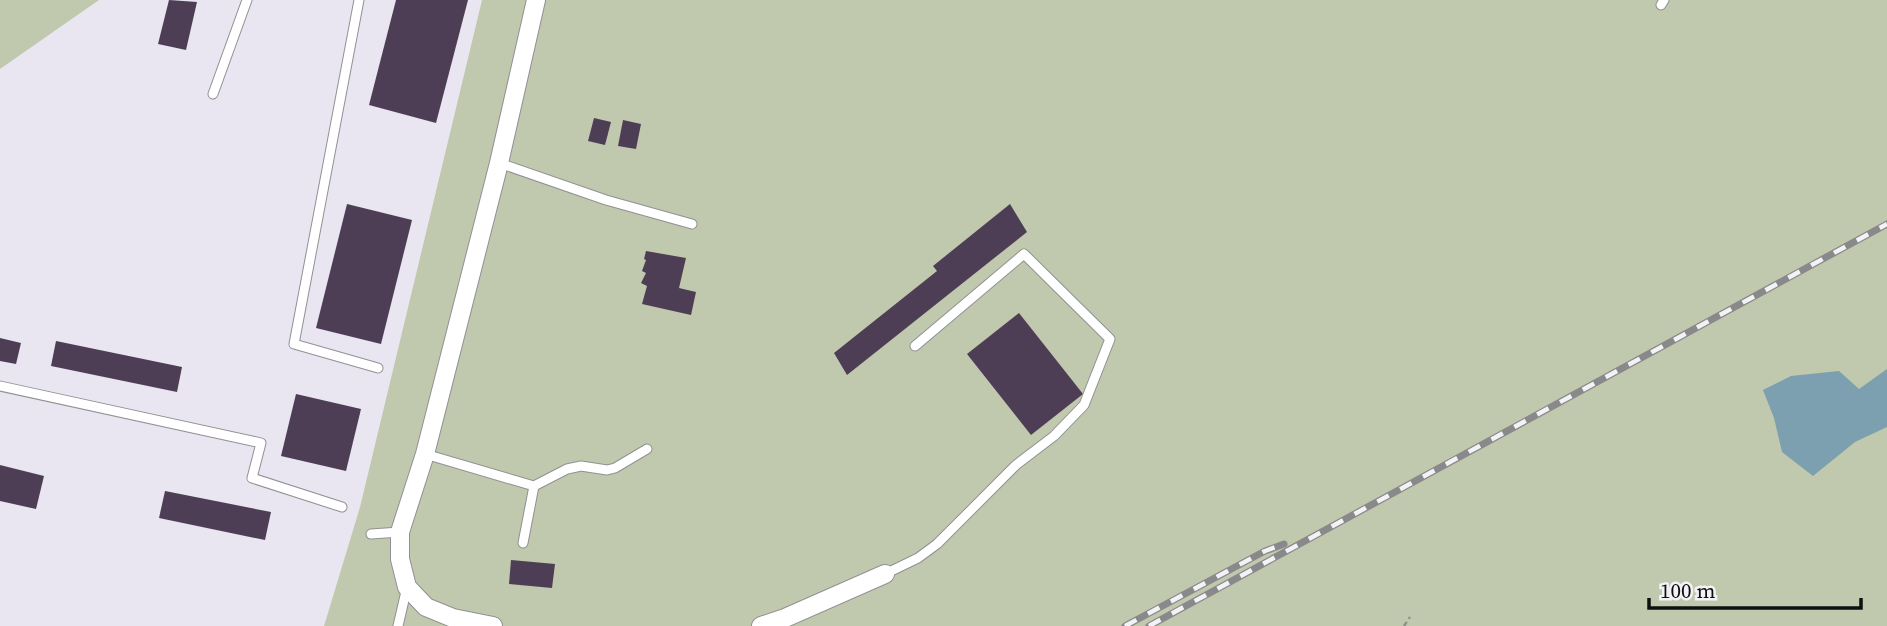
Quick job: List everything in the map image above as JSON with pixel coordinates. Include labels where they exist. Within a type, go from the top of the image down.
[{"type":"street","points":[[493,626],[453,618],[426,607],[407,587],[400,559],[400,532],[425,454],[499,163],[536,0]]},
{"type":"street","points":[[761,626],[885,574]]},
{"type":"lane","points":[[213,94],[247,0]]},
{"type":"lane","points":[[359,0],[294,344],[378,368]]},
{"type":"lane","points":[[499,163],[606,200],[692,224]]},
{"type":"lane","points":[[885,574],[918,558],[937,544],[1016,465],[1054,436],[1084,405],[1110,338],[1024,254],[915,346]]},
{"type":"lane","points":[[0,386],[261,443],[252,478],[342,508]]},
{"type":"lane","points":[[425,454],[534,486],[567,469],[581,466],[607,470],[615,468],[647,449]]},
{"type":"lane","points":[[523,543],[534,486]]},
{"type":"lane","points":[[371,534],[400,532]]},
{"type":"lane","points":[[398,626],[407,587]]},
{"type":"path","points":[[1404,626],[1410,617]]},
{"type":"shaded area","points":[[99,0],[482,0],[360,507],[324,626],[0,626],[0,69]]},
{"type":"green space","points":[[0,0],[99,0],[0,69]]},
{"type":"green space","points":[[482,0],[1887,0],[1887,626],[324,626],[360,507]]},
{"type":"water","points":[[1887,369],[1887,427],[1855,442],[1813,476],[1782,452],[1774,418],[1763,390],[1791,376],[1839,371],[1859,389]]},
{"type":"building","points":[[169,0],[197,2],[186,50],[158,44]]},
{"type":"building","points":[[396,0],[468,0],[436,123],[369,105]]},
{"type":"building","points":[[594,118],[611,122],[605,145],[588,141]]},
{"type":"building","points":[[623,120],[641,124],[636,149],[618,146]]},
{"type":"building","points":[[347,204],[412,220],[381,344],[316,328]]},
{"type":"building","points":[[1010,204],[1027,232],[847,375],[834,353],[937,271],[933,266]]},
{"type":"building","points":[[646,251],[686,258],[679,288],[696,292],[691,315],[642,304],[647,286],[641,283],[646,273],[642,271]]},
{"type":"building","points":[[1019,313],[1083,394],[1031,435],[967,354]]},
{"type":"building","points":[[0,338],[21,343],[16,364],[0,361]]},
{"type":"building","points":[[56,341],[182,367],[177,392],[51,366]]},
{"type":"building","points":[[296,394],[361,409],[346,471],[281,456]]},
{"type":"building","points":[[0,465],[44,476],[36,509],[0,501]]},
{"type":"building","points":[[165,491],[271,512],[265,540],[159,518]]},
{"type":"building","points":[[511,560],[555,564],[552,588],[509,584]]},
{"type":"railway","points":[[1149,626],[1887,224]]},
{"type":"railway","points":[[1125,626],[1265,551],[1284,544]]}]
